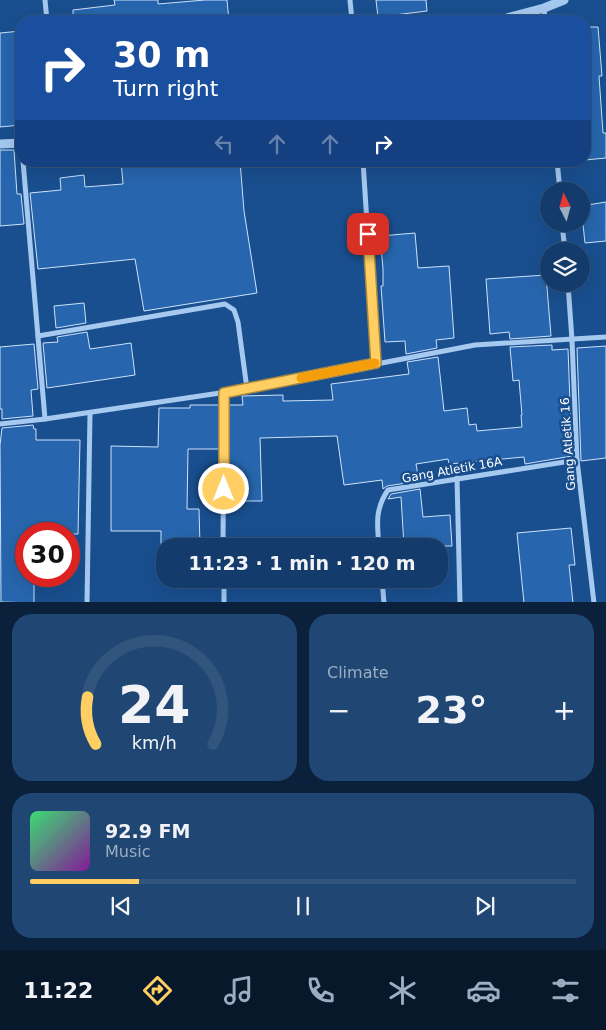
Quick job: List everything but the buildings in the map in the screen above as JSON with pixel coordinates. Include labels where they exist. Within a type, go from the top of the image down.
[{"type":"street","points":[[45,0],[46,15]]},
{"type":"street","points":[[350,0],[351,15]]},
{"type":"street","points":[[518,15],[564,0]]},
{"type":"street","points":[[544,8],[545,15]]},
{"type":"street","points":[[0,144],[15,143]]},
{"type":"street","points":[[24,167],[45,419]]},
{"type":"street","points":[[363,167],[376,363]]},
{"type":"street","points":[[558,167],[559,182]]},
{"type":"street","name":"Gang Atletik 16","points":[[569,292],[577,460],[594,602]]},
{"type":"street","points":[[38,336],[225,304],[234,310],[238,322],[247,389]]},
{"type":"street","points":[[0,424],[224,393],[475,345],[606,337]]},
{"type":"street","points":[[223,538],[224,393]]},
{"type":"street","points":[[87,602],[90,413]]},
{"type":"street","name":"Gang Atletik 16A","points":[[379,538],[378,513],[381,501],[388,490],[577,460]]},
{"type":"street","points":[[457,478],[460,602]]},
{"type":"street","points":[[224,588],[224,602]]},
{"type":"street","points":[[383,588],[384,602]]},
{"type":"slow traffic","points":[[301,378],[375,363]]},
{"type":"route","points":[[224,489],[224,393],[376,363],[368,234]]}]
